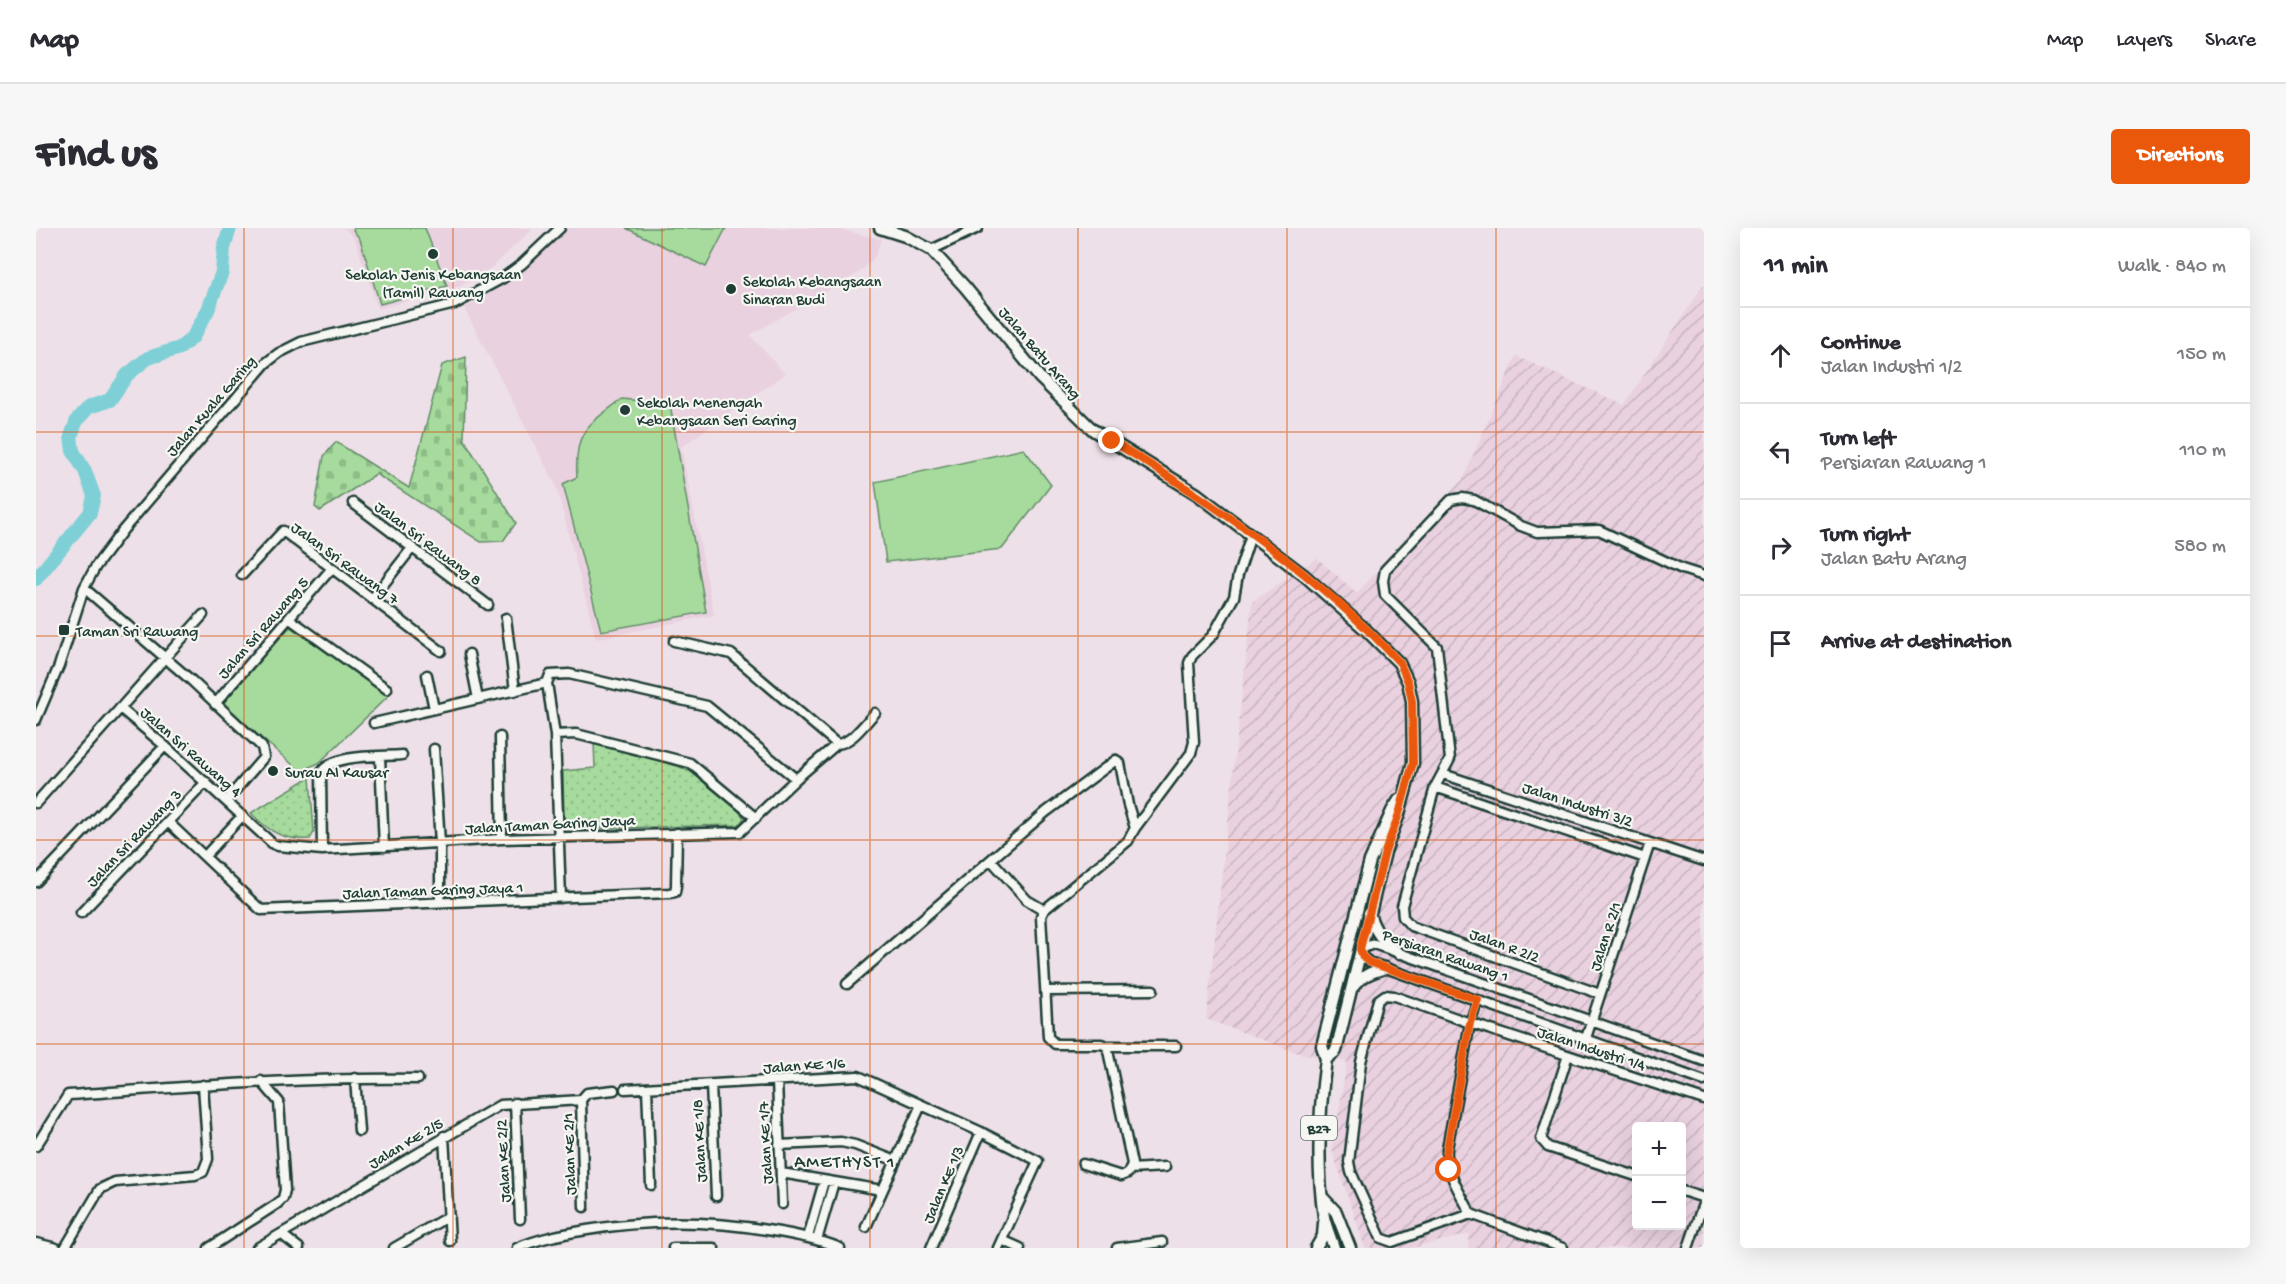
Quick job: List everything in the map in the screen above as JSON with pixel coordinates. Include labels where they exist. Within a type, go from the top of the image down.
[{"type":"main road","name":"Jalan Batu Arang","points":[[880,228],[905,236],[931,250],[965,286],[1040,378],[1086,424],[1197,494],[1305,576],[1400,663],[1408,682],[1412,712],[1413,763],[1369,913],[1336,1051],[1326,1059],[1320,1103],[1318,1147],[1324,1218],[1335,1248]]},
{"type":"main road","points":[[1326,1059],[1322,1046],[1370,861],[1392,811],[1403,795]]},
{"type":"main road","points":[[1369,913],[1372,925],[1380,937],[1398,953]]},
{"type":"main road","points":[[1342,963],[1350,953],[1360,949],[1352,928]]},
{"type":"main road","points":[[1350,992],[1359,979],[1385,968]]},
{"type":"main road","name":"Jalan Batu Arang","points":[[1323,1198],[1336,1212],[1348,1247]]},
{"type":"main road","points":[[1316,1248],[1323,1236],[1324,1218]]},
{"type":"street","name":"Jalan Kuala Garing","points":[[36,720],[59,666],[84,588],[96,566],[123,530],[252,378],[279,353],[301,342],[455,304],[516,269],[560,228]]},
{"type":"street","points":[[931,250],[978,228]]},
{"type":"street","points":[[1645,858],[1435,787],[1450,759],[1440,658],[1437,647],[1385,595],[1383,581],[1385,570],[1451,500],[1462,498],[1474,500],[1521,526],[1537,532],[1599,530],[1682,569],[1704,576]]},
{"type":"street","name":"Jalan Sri Rawang 8","points":[[353,503],[488,604]]},
{"type":"street","name":"Jalan Sri Rawang 7","points":[[242,575],[283,531],[441,651]]},
{"type":"street","points":[[1176,1046],[1055,1044],[1051,1041],[1048,1037],[1041,916],[1044,910],[1128,841],[1135,828],[1191,753],[1194,742],[1189,663],[1192,656],[1213,634],[1234,597],[1238,575],[1251,535]]},
{"type":"street","points":[[372,599],[412,548]]},
{"type":"street","name":"Jalan Sri Rawang 5","points":[[215,704],[332,568]]},
{"type":"street","points":[[84,588],[166,657],[262,747],[265,752],[264,758],[226,801]]},
{"type":"street","points":[[36,803],[203,615]]},
{"type":"street","points":[[506,618],[516,690]]},
{"type":"street","points":[[290,619],[387,689]]},
{"type":"street","points":[[674,641],[731,654],[837,744]]},
{"type":"street","points":[[469,654],[478,699]]},
{"type":"street","points":[[561,898],[555,735],[547,683],[550,675],[569,674],[707,706],[796,779]]},
{"type":"street","points":[[427,675],[434,709]]},
{"type":"street","points":[[374,723],[547,683]]},
{"type":"street","name":"Jalan Sri Rawang 4","points":[[120,708],[242,816]]},
{"type":"street","name":"Jalan Taman Garing Jaya","points":[[242,816],[278,846],[322,850],[559,836],[740,832],[796,779],[837,744],[846,742],[875,713]]},
{"type":"street","points":[[555,735],[576,734],[690,763],[756,818]]},
{"type":"street","points":[[500,737],[502,839]]},
{"type":"street","points":[[36,882],[165,746]]},
{"type":"street","points":[[434,749],[440,843],[440,902]]},
{"type":"street","points":[[322,850],[321,773],[324,768],[341,760],[402,755]]},
{"type":"street","points":[[380,758],[384,847]]},
{"type":"street","points":[[847,984],[1046,812],[1116,760],[1120,763],[1128,806],[1135,828]]},
{"type":"street","name":"Jalan Industri 3/2","points":[[1443,774],[1704,861]]},
{"type":"street","name":"Jalan Sri Rawang 3","points":[[81,913],[206,782]]},
{"type":"street","name":"Jalan R 2/2","points":[[1435,787],[1402,906],[1403,917],[1411,926],[1600,994]]},
{"type":"street","points":[[205,856],[242,816]]},
{"type":"street","name":"Jalan Taman Garing Jaya 1","points":[[168,822],[261,910],[675,892],[677,833]]},
{"type":"street","name":"Jalan R 2/1","points":[[1586,1038],[1650,843]]},
{"type":"street","points":[[992,861],[1027,900],[1044,910]]},
{"type":"street","name":"Persiaran Rawang 1","points":[[1704,1061],[1374,944],[1360,949],[1363,957],[1369,962],[1704,1080]]},
{"type":"street","points":[[1047,991],[1153,990]]},
{"type":"street","name":"Jalan Industri 1/4","points":[[1471,1214],[1392,1242],[1385,1240],[1381,1238],[1351,1172],[1349,1162],[1361,1062],[1378,1000],[1385,995],[1394,996],[1704,1100]]},
{"type":"street","points":[[1478,1000],[1470,1023],[1446,1159],[1449,1170],[1471,1214],[1563,1248]]},
{"type":"street","points":[[1083,1164],[1121,1176],[1128,1173],[1132,1164],[1107,1046]]},
{"type":"street","points":[[1568,1055],[1541,1139],[1548,1147],[1632,1175]]},
{"type":"street","name":"Jalan KE 1/6","points":[[624,1089],[858,1076],[981,1132],[1038,1161],[1000,1244]]},
{"type":"street","points":[[36,1146],[68,1095],[261,1081],[355,1078],[418,1079]]},
{"type":"street","points":[[355,1078],[359,1131]]},
{"type":"street","points":[[209,1248],[283,1198],[285,1190],[279,1102],[261,1081]]},
{"type":"street","name":"Jalan KE 1/7","points":[[777,1081],[782,1204]]},
{"type":"street","points":[[65,1248],[100,1189],[115,1182],[195,1175],[203,1172],[208,1159],[203,1085]]},
{"type":"street","name":"Jalan KE 1/8","points":[[711,1085],[716,1196]]},
{"type":"street","points":[[647,1088],[651,1185]]},
{"type":"street","points":[[581,1100],[587,1093],[614,1090]]},
{"type":"street","name":"Jalan KE 2/5","points":[[257,1248],[500,1105],[581,1100]]},
{"type":"street","name":"Jalan KE 2/1","points":[[581,1100],[584,1207]]},
{"type":"street","name":"Jalan KE 2/2","points":[[515,1103],[520,1219]]},
{"type":"street","points":[[867,1227],[921,1105]]},
{"type":"street","name":"Jalan KE 1/3","points":[[931,1248],[981,1132]]},
{"type":"street","points":[[444,1136],[450,1240]]},
{"type":"street","points":[[779,1145],[841,1142],[855,1144],[896,1161]]},
{"type":"street","points":[[1130,1169],[1165,1167]]},
{"type":"street","points":[[781,1173],[882,1190]]},
{"type":"street","points":[[813,1239],[829,1182]]},
{"type":"street","points":[[1686,1192],[1704,1199],[1688,1248]]},
{"type":"street","points":[[395,1248],[449,1216]]},
{"type":"street","points":[[517,1248],[552,1236],[656,1221],[725,1223],[813,1239],[840,1248]]},
{"type":"street","points":[[281,1234],[299,1248]]},
{"type":"street","points":[[1117,1248],[1162,1242]]},
{"type":"street","points":[[36,1243],[56,1248]]},
{"type":"street","points":[[1000,1244],[1020,1248]]},
{"type":"street","points":[[673,1248],[714,1248]]},
{"type":"shaded area","name":"Sekolah Jenis Kebangsaan (Tamil) Rawang","points":[[344,228],[534,228],[491,268],[461,286],[378,309],[355,239]]},
{"type":"shaded area","name":"Sekolah Menengah Kebangsaan Seri Garing","points":[[566,228],[833,228],[881,239],[875,257],[860,272],[750,335],[785,374],[681,447],[714,615],[596,639],[556,486],[464,308],[521,275]]},
{"type":"shaded area","points":[[1704,284],[1704,1248],[1468,1248],[1470,1234],[1411,1248],[1365,1248],[1332,1150],[1347,1062],[1298,1053],[1206,1019],[1252,602],[1317,558],[1357,593],[1463,479],[1516,356],[1624,405]]},
{"type":"green space","points":[[354,228],[425,228],[447,286],[380,304],[360,239],[353,230]]},
{"type":"green space","points":[[626,228],[726,228],[706,267]]},
{"type":"green space","points":[[466,357],[464,439],[516,523],[503,541],[481,542],[376,474],[320,511],[315,507],[324,456],[336,442],[409,488],[442,365]]},
{"type":"green space","points":[[622,399],[670,404],[706,612],[601,631],[563,484],[577,477],[578,449],[585,430]]},
{"type":"green space","points":[[1024,449],[1051,485],[1002,549],[886,562],[875,482]]},
{"type":"green space","points":[[290,627],[389,695],[319,763],[300,771],[221,703]]},
{"type":"green space","points":[[594,743],[678,766],[691,772],[739,811],[744,818],[739,825],[570,829],[564,824],[563,771],[595,768]]},
{"type":"green space","points":[[310,777],[314,832],[310,839],[277,834],[251,813]]},
{"type":"waterway","points":[[36,579],[90,513],[94,496],[85,471],[73,451],[71,436],[77,420],[89,407],[110,400],[127,375],[148,358],[180,348],[193,337],[208,310],[222,272],[224,248],[230,228]]},
{"type":"place","name":"Sekolah Jenis Kebangsaan (Tamil) Rawang","points":[[433,254]]},
{"type":"place","name":"Sekolah Kebangsaan Sinaran Budi","points":[[731,289]]},
{"type":"place","name":"Sekolah Menengah Kebangsaan Seri Garing","points":[[625,410]]},
{"type":"place","name":"Taman Sri Rawang","points":[[64,630]]},
{"type":"place","name":"Surau Al Kausar","points":[[273,771]]},
{"type":"district","name":"AMETHYST 1","points":[[845,1161]]},
{"type":"route","points":[[1112,441],[1197,494],[1305,576],[1400,663],[1408,682],[1412,701],[1413,763],[1399,814],[1385,852],[1360,949],[1363,957],[1369,962],[1478,1000],[1470,1023],[1447,1149],[1446,1159],[1449,1170]]}]
